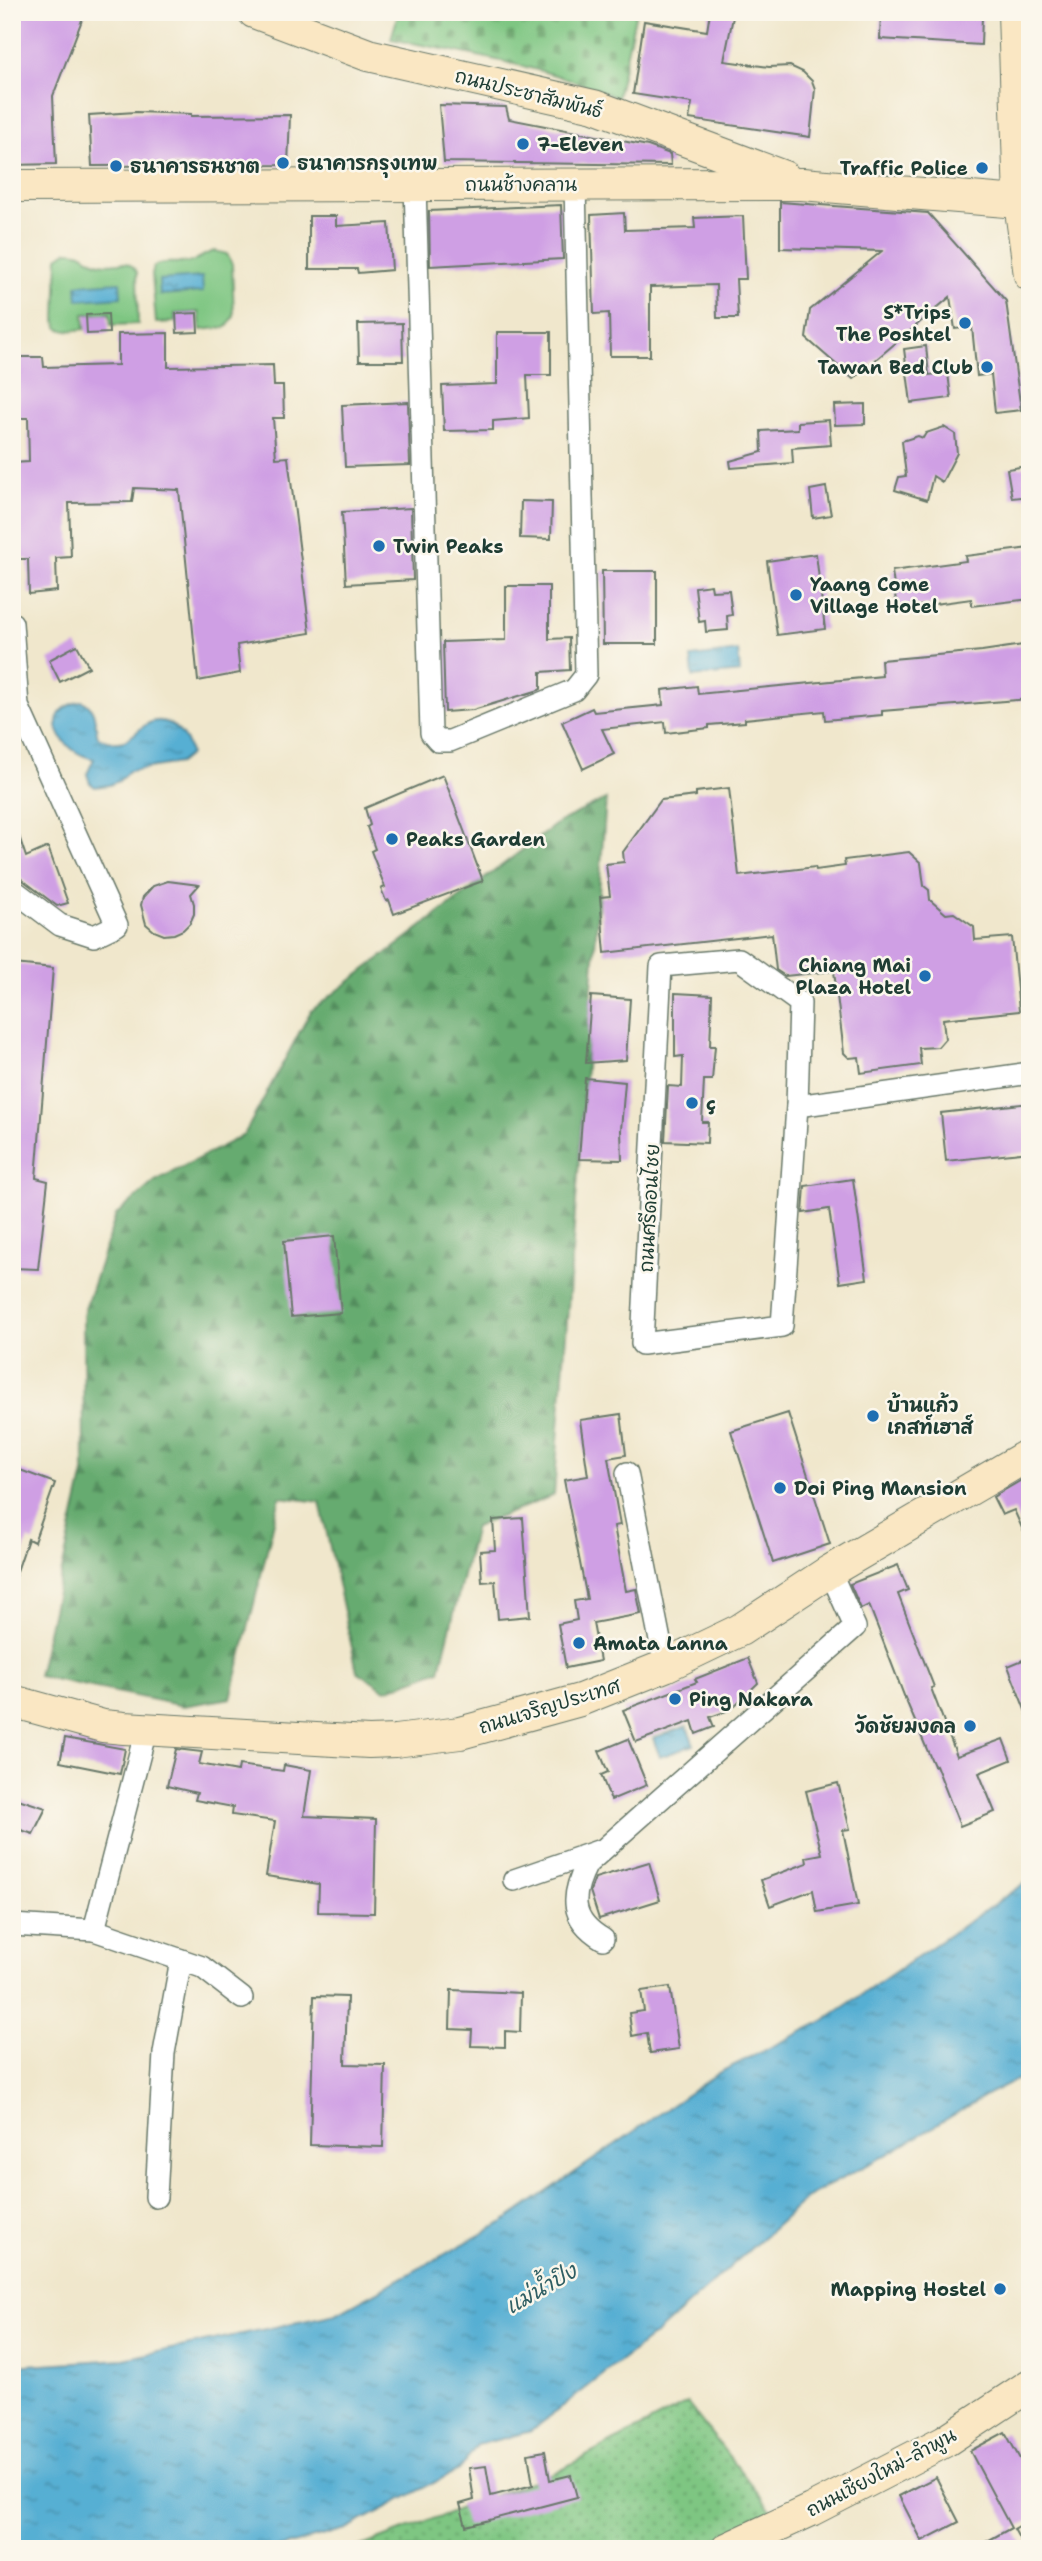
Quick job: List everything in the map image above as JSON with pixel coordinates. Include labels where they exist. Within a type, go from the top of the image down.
[{"type":"street","name":"ถนนประชาสัมพันธ์","points":[[254,12],[368,55],[594,106],[802,184]]},
{"type":"street","points":[[1014,12],[1030,275]]},
{"type":"street","points":[[415,184],[431,733],[438,741],[450,741],[574,690],[586,675],[575,184]]},
{"type":"street","name":"ถนนช้างคลาน","points":[[12,186],[802,184],[1025,203]]},
{"type":"street","points":[[12,623],[18,706],[117,925],[94,936],[60,925],[12,888]]},
{"type":"street","name":"ถนนศรีดอนไชย","points":[[739,959],[800,1003],[797,1105],[782,1326],[642,1344],[661,966],[739,959]]},
{"type":"street","points":[[797,1105],[1030,1073]]},
{"type":"street","name":"ถนนเจริญประเทศ","points":[[12,1701],[103,1726],[146,1730],[369,1742],[460,1733],[580,1700],[664,1666],[740,1630],[830,1571],[1030,1454]]},
{"type":"street","points":[[627,1473],[664,1666]]},
{"type":"street","points":[[603,1939],[589,1931],[577,1909],[577,1885],[587,1864],[855,1627],[830,1571]]},
{"type":"street","points":[[94,1930],[146,1730]]},
{"type":"street","points":[[514,1880],[600,1851]]},
{"type":"street","points":[[12,1925],[94,1930],[202,1967],[242,1998]]},
{"type":"street","points":[[156,2197],[164,2053],[181,1960]]},
{"type":"street","name":"ถนนเชียงใหม่-ลำพูน","points":[[727,2549],[811,2510],[945,2441],[1030,2385]]},
{"type":"green space","points":[[399,12],[636,12],[617,98],[534,69],[391,39]]},
{"type":"green space","points":[[67,251],[78,252],[100,263],[124,263],[133,267],[137,272],[138,324],[111,325],[110,313],[84,314],[85,329],[59,329],[56,321],[58,257]]},
{"type":"green space","points":[[215,251],[227,254],[232,264],[234,316],[227,327],[201,330],[199,312],[175,314],[175,322],[156,323],[152,274],[154,266],[194,261]]},
{"type":"green space","points":[[606,799],[554,1495],[475,1527],[440,1670],[386,1690],[357,1671],[320,1502],[280,1497],[231,1698],[183,1706],[38,1676],[84,1473],[83,1315],[116,1215],[155,1181],[244,1135],[311,1011],[559,822]]},
{"type":"green space","points":[[687,2403],[776,2516],[708,2549],[354,2549],[556,2472]]},
{"type":"water","points":[[202,277],[203,292],[160,295],[159,280]]},
{"type":"water","points":[[120,282],[121,297],[78,300],[77,285]]},
{"type":"water","points":[[738,651],[740,672],[693,677],[691,657]]},
{"type":"water","points":[[82,701],[93,712],[98,737],[114,742],[124,741],[147,724],[162,721],[181,733],[190,754],[179,763],[129,771],[119,781],[95,787],[90,783],[87,774],[94,759],[72,749],[58,732],[60,713],[68,706]]},
{"type":"water","points":[[687,1726],[694,1745],[660,1757],[653,1738]]},
{"type":"water","name":"แม่น้ำปิง","points":[[1030,1880],[1030,2073],[809,2196],[659,2331],[531,2431],[477,2445],[460,2469],[346,2529],[275,2549],[12,2549],[12,2366],[124,2359],[336,2314],[502,2223],[718,2073],[820,2023]]},
{"type":"building","points":[[12,12],[85,12],[53,96],[56,164],[12,165]]},
{"type":"building","points":[[710,12],[734,12],[724,61],[769,67],[790,66],[803,72],[812,81],[815,89],[810,137],[689,119],[692,103],[633,94],[644,21],[707,31]]},
{"type":"building","points":[[881,12],[982,16],[981,45],[880,39]]},
{"type":"building","points":[[439,105],[506,107],[509,119],[648,146],[670,154],[671,165],[444,162]]},
{"type":"building","points":[[136,112],[191,116],[290,115],[288,165],[92,166],[89,115]]},
{"type":"building","points":[[780,202],[928,213],[1006,301],[1021,410],[995,413],[991,374],[977,376],[972,327],[955,329],[950,297],[853,379],[806,338],[810,310],[882,251],[780,248]]},
{"type":"building","points":[[561,205],[563,259],[430,266],[429,211]]},
{"type":"building","points":[[624,213],[625,230],[695,228],[694,218],[743,216],[746,279],[736,279],[738,318],[717,318],[716,285],[650,287],[650,356],[610,356],[609,313],[594,314],[591,215]]},
{"type":"building","points":[[309,216],[336,216],[336,226],[389,223],[392,270],[358,273],[357,269],[309,269]]},
{"type":"building","points":[[197,313],[198,332],[177,333],[176,314]]},
{"type":"building","points":[[108,314],[109,333],[87,334],[86,315]]},
{"type":"building","points":[[402,323],[403,361],[359,361],[358,324]]},
{"type":"building","points":[[497,332],[551,332],[551,375],[527,375],[529,418],[493,421],[493,430],[444,431],[442,386],[497,384]]},
{"type":"building","points":[[168,333],[168,367],[273,365],[274,386],[283,386],[284,418],[273,418],[276,458],[288,457],[310,633],[237,645],[240,673],[198,681],[179,490],[134,488],[132,502],[69,503],[71,557],[56,558],[57,591],[29,594],[28,559],[15,559],[12,463],[29,462],[28,418],[18,418],[16,357],[43,357],[44,367],[118,365],[118,334]]},
{"type":"building","points":[[926,346],[929,375],[948,373],[951,398],[911,403],[904,349]]},
{"type":"building","points":[[408,402],[410,465],[345,467],[342,405]]},
{"type":"building","points":[[865,404],[865,424],[835,425],[834,405]]},
{"type":"building","points":[[829,420],[831,445],[792,448],[793,463],[731,468],[730,461],[762,452],[761,431],[798,429],[798,422]]},
{"type":"building","points":[[944,427],[955,434],[957,453],[942,482],[933,476],[927,500],[895,490],[899,477],[906,476],[902,441],[918,436],[923,438],[926,433]]},
{"type":"building","points":[[1028,466],[1030,496],[1012,498],[1007,469]]},
{"type":"building","points":[[826,487],[831,515],[813,518],[810,490]]},
{"type":"building","points":[[521,501],[552,502],[551,539],[520,538]]},
{"type":"building","name":"Twin Peaks","points":[[411,508],[413,580],[346,584],[342,512]]},
{"type":"building","points":[[1030,548],[1030,599],[972,606],[971,599],[897,609],[892,571],[966,561],[965,556]]},
{"type":"building","name":"Yaang Come Village Hotel","points":[[816,554],[825,629],[777,635],[767,561]]},
{"type":"building","points":[[602,571],[657,571],[657,644],[603,644]]},
{"type":"building","points":[[711,585],[712,591],[729,590],[732,615],[727,616],[728,630],[706,632],[705,621],[699,622],[695,587]]},
{"type":"building","points":[[506,586],[549,586],[549,639],[569,638],[570,670],[541,672],[539,690],[473,710],[445,712],[443,642],[506,640]]},
{"type":"building","points":[[1030,644],[1030,699],[882,711],[882,715],[825,720],[824,711],[745,719],[745,722],[666,733],[665,722],[602,729],[614,754],[583,769],[562,722],[592,708],[594,712],[663,705],[662,690],[697,686],[698,694],[882,676],[881,660]]},
{"type":"building","points":[[77,645],[89,667],[60,682],[49,660]]},
{"type":"building","name":"Peaks Garden","points":[[443,775],[483,881],[394,914],[381,889],[385,887],[371,851],[375,849],[367,827],[370,825],[365,808]]},
{"type":"building","points":[[729,788],[739,876],[845,866],[844,860],[909,852],[921,863],[924,886],[929,890],[930,900],[946,914],[954,913],[974,927],[975,940],[1012,937],[1019,1011],[943,1019],[945,1039],[938,1047],[919,1048],[921,1065],[861,1073],[859,1057],[849,1058],[844,1053],[834,971],[785,976],[776,970],[772,934],[605,953],[600,897],[610,896],[606,864],[624,862],[623,852],[661,800],[696,796],[696,792]]},
{"type":"building","points":[[12,824],[15,824],[26,857],[48,847],[68,903],[57,906],[20,878],[12,876]]},
{"type":"building","points":[[168,881],[199,885],[191,894],[194,914],[190,923],[183,930],[164,935],[146,924],[141,905],[143,897],[153,886]]},
{"type":"building","points":[[14,964],[53,968],[36,1178],[48,1181],[38,1269],[12,1268]]},
{"type":"building","points":[[675,993],[712,995],[710,1046],[715,1046],[712,1080],[704,1080],[702,1122],[708,1122],[707,1143],[665,1141],[668,1086],[682,1087],[683,1056],[675,1057]]},
{"type":"building","points":[[591,996],[630,999],[626,1060],[586,1063]]},
{"type":"building","points":[[585,1078],[625,1082],[621,1130],[622,1160],[579,1159]]},
{"type":"building","points":[[1030,1103],[1030,1152],[946,1161],[941,1113]]},
{"type":"building","points":[[853,1179],[867,1279],[840,1283],[829,1209],[803,1213],[805,1186]]},
{"type":"building","points":[[334,1236],[341,1313],[291,1317],[284,1241]]},
{"type":"building","name":"Doi Ping Mansion","points":[[788,1413],[830,1544],[773,1563],[731,1431]]},
{"type":"building","points":[[621,1414],[626,1455],[608,1458],[620,1525],[614,1526],[626,1591],[636,1589],[641,1614],[593,1623],[600,1661],[566,1668],[558,1624],[577,1620],[574,1601],[587,1599],[564,1480],[588,1476],[580,1420]]},
{"type":"building","points":[[12,1467],[55,1483],[34,1542],[28,1539],[15,1577],[12,1577]]},
{"type":"building","points":[[1030,1475],[1030,1546],[1014,1510],[1002,1515],[993,1497]]},
{"type":"building","points":[[523,1518],[530,1616],[498,1619],[495,1581],[482,1582],[480,1551],[495,1550],[493,1520]]},
{"type":"building","points":[[898,1565],[908,1590],[898,1594],[957,1756],[1003,1739],[1011,1760],[979,1773],[995,1812],[960,1826],[905,1698],[869,1605],[861,1609],[850,1584]]},
{"type":"building","points":[[1030,1657],[1030,1719],[1029,1720],[1008,1666]]},
{"type":"building","name":"Ping Nakara","points":[[748,1658],[758,1683],[730,1710],[710,1717],[714,1727],[696,1734],[692,1721],[636,1742],[623,1710],[697,1682],[695,1679]]},
{"type":"building","points":[[65,1738],[125,1749],[120,1774],[60,1762]]},
{"type":"building","points":[[628,1739],[647,1785],[611,1800],[601,1775],[608,1772],[599,1751]]},
{"type":"building","points":[[176,1749],[202,1752],[199,1764],[238,1771],[239,1765],[283,1771],[284,1765],[311,1770],[304,1816],[376,1819],[374,1913],[318,1912],[319,1884],[266,1876],[275,1821],[232,1815],[233,1807],[195,1800],[197,1793],[167,1786]]},
{"type":"building","points":[[838,1783],[850,1829],[843,1830],[858,1905],[817,1912],[813,1890],[770,1906],[761,1880],[807,1863],[806,1857],[822,1854],[806,1791]]},
{"type":"building","points":[[12,1797],[46,1808],[33,1834],[12,1827]]},
{"type":"building","points":[[649,1862],[660,1900],[599,1919],[590,1891],[595,1878]]},
{"type":"building","points":[[670,1987],[679,2049],[650,2053],[647,2033],[632,2036],[629,2013],[644,2011],[641,1991]]},
{"type":"building","points":[[451,1990],[521,1993],[520,2032],[505,2031],[505,2047],[471,2046],[472,2030],[450,2029]]},
{"type":"building","points":[[314,1996],[347,1997],[345,2064],[385,2065],[383,2147],[310,2145]]},
{"type":"building","points":[[1005,2432],[1030,2477],[1030,2520],[1014,2529],[1025,2549],[973,2549],[1011,2528],[970,2451]]},
{"type":"building","points":[[545,2451],[550,2480],[571,2475],[577,2497],[466,2526],[460,2504],[474,2500],[469,2468],[486,2466],[491,2496],[533,2485],[528,2454]]},
{"type":"building","points":[[936,2477],[959,2522],[922,2541],[899,2496]]},
{"type":"place","name":"7-Eleven","points":[[523,144]]},
{"type":"place","name":"ธนาคารกรุงเทพ","points":[[283,163]]},
{"type":"place","name":"ธนาคารธนชาต","points":[[116,166]]},
{"type":"place","name":"Traffic Police","points":[[982,168]]},
{"type":"place","name":"S*Trips The Poshtel","points":[[965,323]]},
{"type":"place","name":"Tawan Bed Club","points":[[987,367]]},
{"type":"place","name":"Twin Peaks","points":[[379,546]]},
{"type":"place","name":"Yaang Come Village Hotel","points":[[796,595]]},
{"type":"place","name":"Peaks Garden","points":[[392,839]]},
{"type":"place","name":"Chiang Mai Plaza Hotel","points":[[925,976]]},
{"type":"place","name":"ç","points":[[692,1103]]},
{"type":"place","name":"บ้านแก้ว เกสท์เฮาส์","points":[[873,1416]]},
{"type":"place","name":"Doi Ping Mansion","points":[[780,1488]]},
{"type":"place","name":"Amata Lanna","points":[[579,1643]]},
{"type":"place","name":"Ping Nakara","points":[[675,1699]]},
{"type":"place","name":"วัดชัยมงคล","points":[[970,1726]]},
{"type":"place","name":"Mapping Hostel","points":[[1000,2289]]}]
